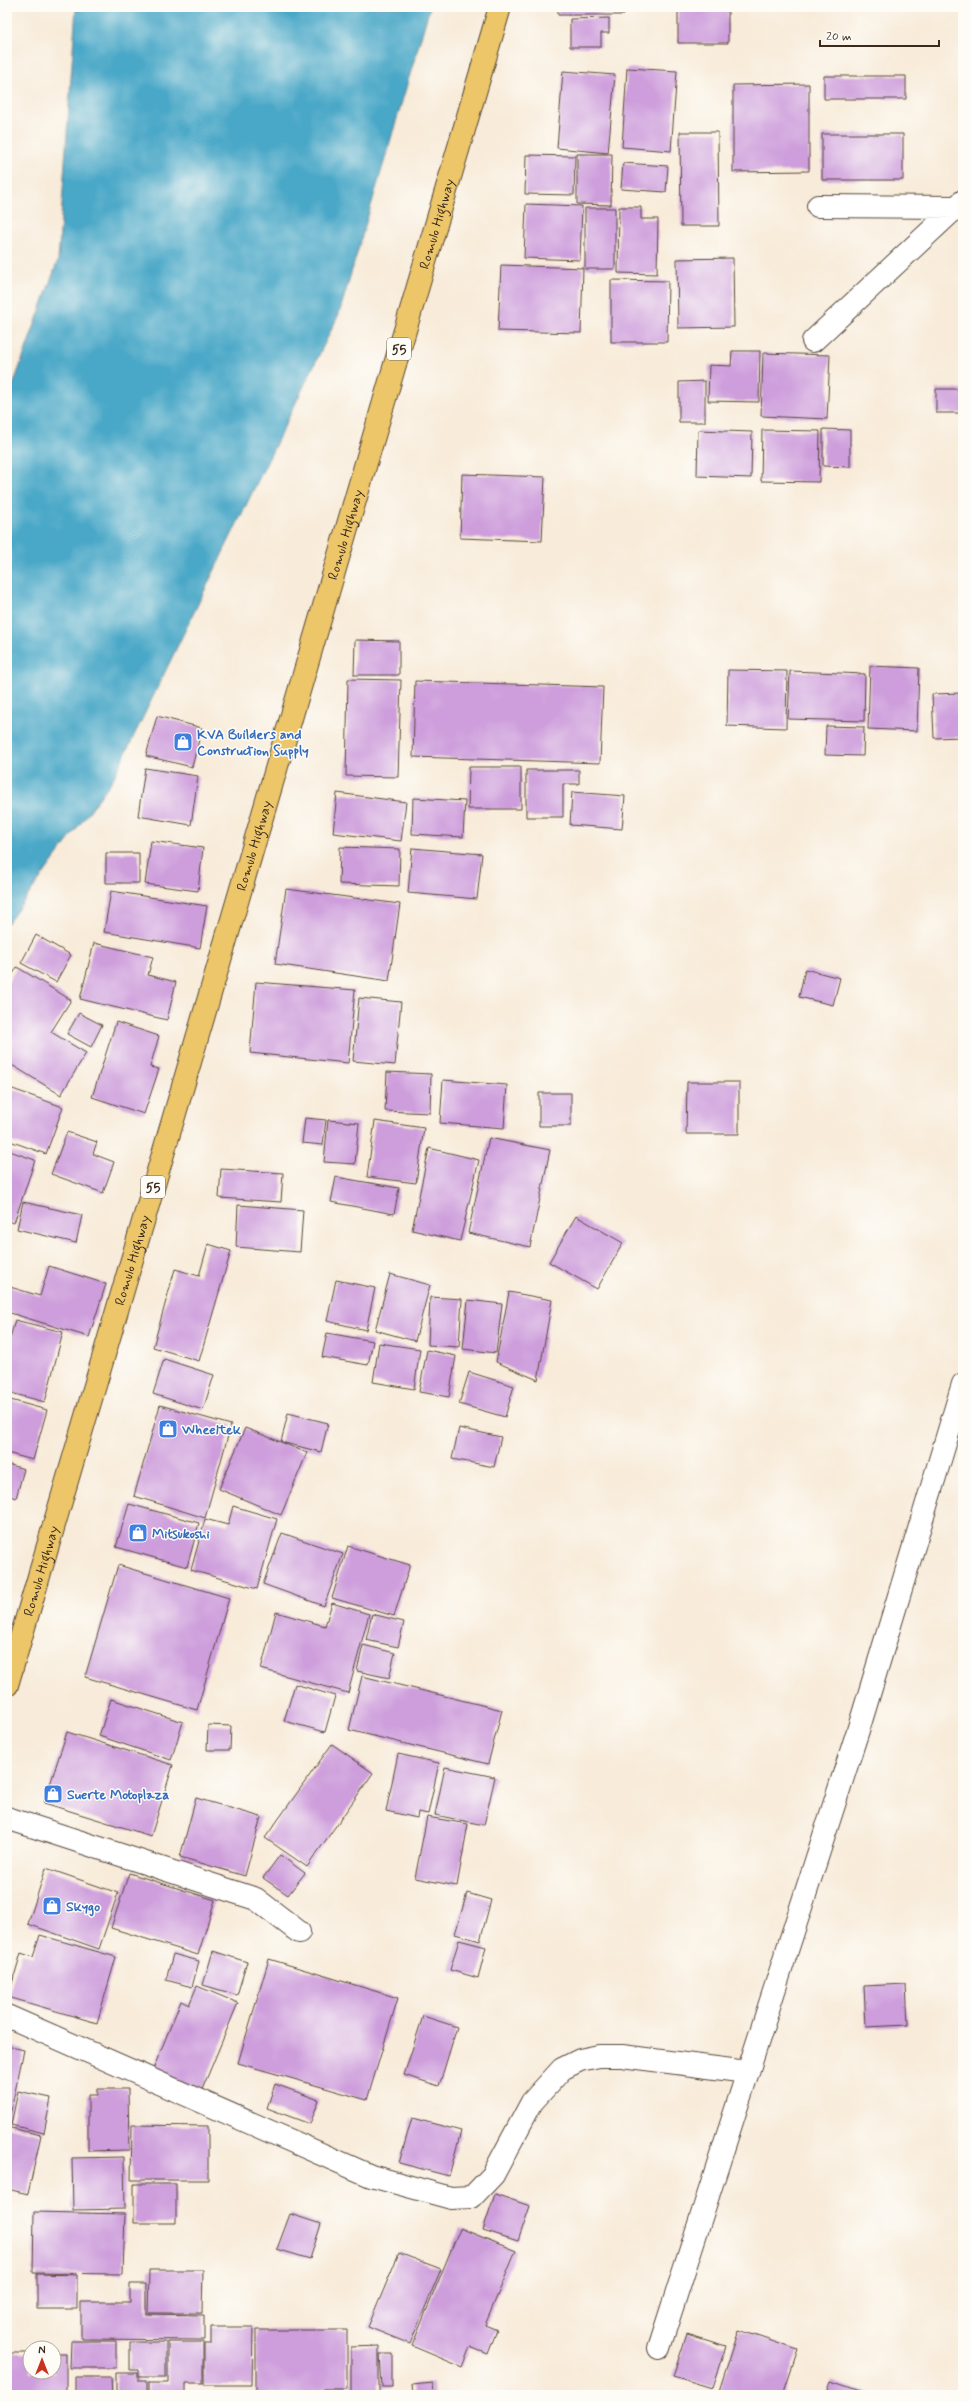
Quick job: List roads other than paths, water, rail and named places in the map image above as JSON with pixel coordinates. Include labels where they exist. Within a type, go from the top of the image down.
[{"type":"highway","name":"Romulo Highway","points":[[7,1685],[500,7]]},
{"type":"street","points":[[818,206],[960,204]]},
{"type":"street","points":[[813,341],[960,204]]},
{"type":"street","points":[[659,2348],[861,1721],[963,1384]]},
{"type":"street","points":[[7,1818],[256,1899],[299,1932]]},
{"type":"street","points":[[7,2016],[371,2176],[451,2198],[472,2197],[487,2180],[507,2151],[532,2102],[562,2069],[580,2060],[599,2056],[622,2056],[748,2072]]},
{"type":"water","points":[[76,7],[430,7],[339,314],[113,779],[7,924],[7,402],[58,260]]},
{"type":"place","name":"KVA Builders and Construction Supply","points":[[183,742]]},
{"type":"place","name":"Wheeltek","points":[[168,1429]]},
{"type":"place","name":"Mitsukoshi","points":[[138,1533]]},
{"type":"place","name":"Suerte Motoplaza","points":[[53,1794]]},
{"type":"place","name":"Skygo","points":[[52,1906]]}]
